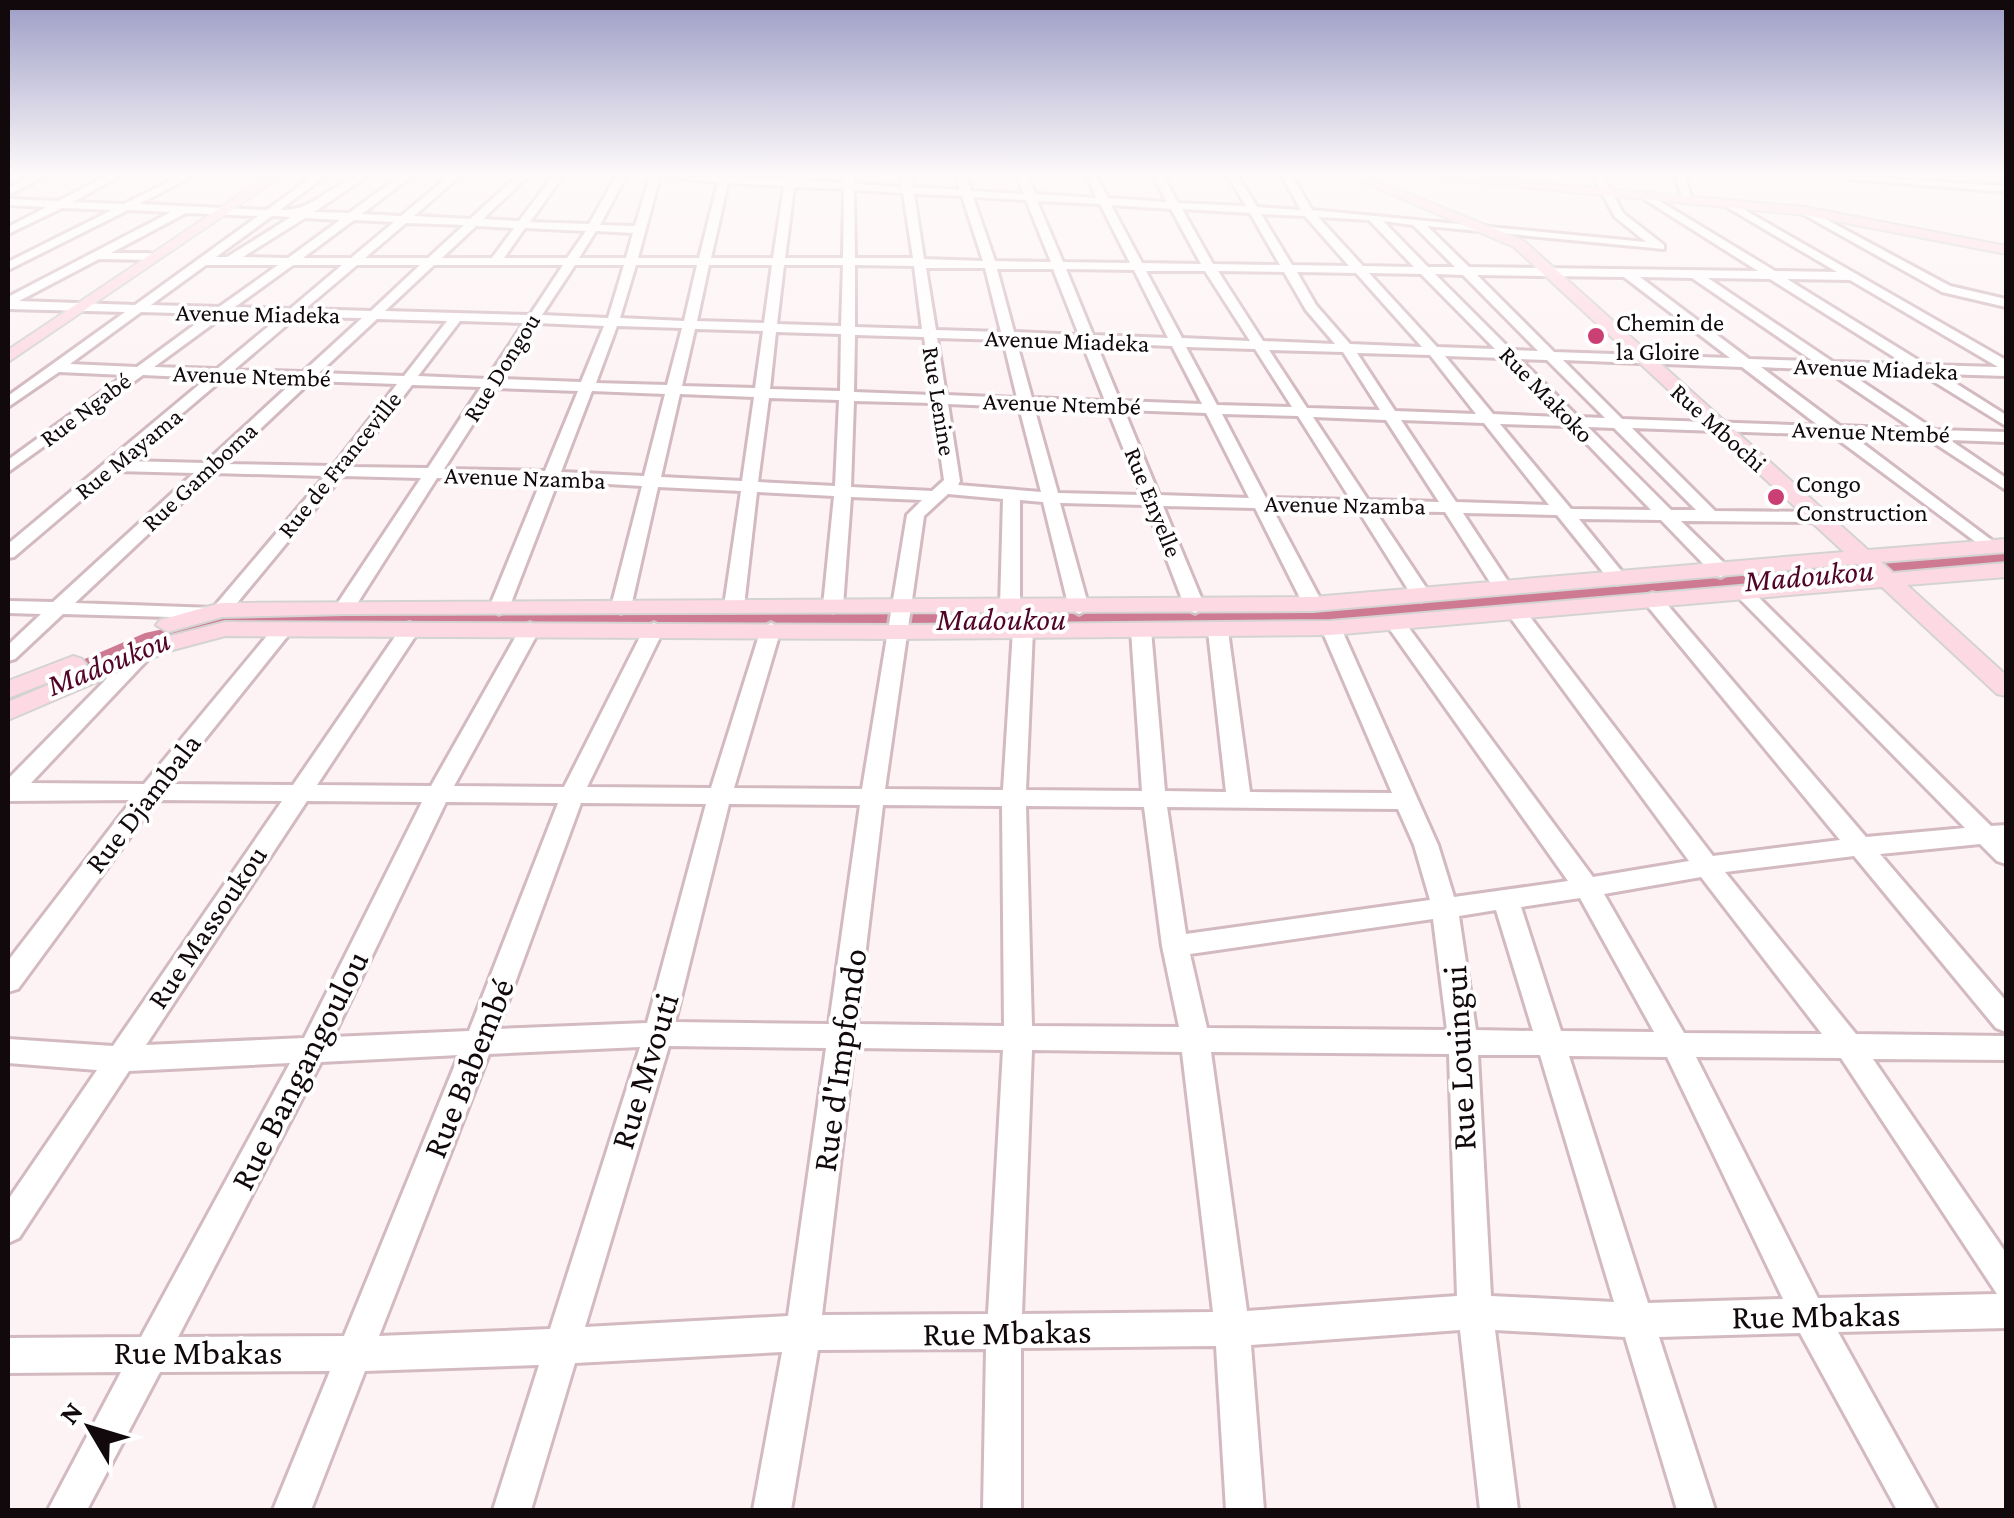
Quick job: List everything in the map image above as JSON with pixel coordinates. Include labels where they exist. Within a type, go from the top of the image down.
[{"type":"main road","points":[[8,357],[164,247]]},
{"type":"main road","points":[[8,348],[167,247]]},
{"type":"main road","name":"Rue Mbochi","points":[[1522,247],[2006,688]]},
{"type":"main road","points":[[1016,618],[1079,608],[1195,606],[1396,624],[1743,593],[1997,546]]},
{"type":"main road","points":[[8,712],[144,652],[211,631],[772,630],[902,618],[1016,618],[1141,630],[1218,631],[1322,616],[1422,595],[1502,586],[1721,571],[2006,570]]},
{"type":"main road","points":[[8,690],[213,611],[833,606],[902,618]]},
{"type":"street","points":[[8,266],[47,247]]},
{"type":"street","points":[[8,304],[114,247]]},
{"type":"street","points":[[8,403],[223,247]]},
{"type":"street","points":[[230,261],[251,247]]},
{"type":"street","name":"Rue Ngabé","points":[[8,467],[306,247]]},
{"type":"street","name":"Rue Mayama","points":[[8,553],[225,374],[369,247]]},
{"type":"street","name":"Rue Gamboma","points":[[8,655],[450,247]]},
{"type":"street","points":[[494,263],[506,247]]},
{"type":"street","name":"Rue Dongou","points":[[345,607],[579,247]]},
{"type":"street","points":[[500,608],[612,322],[634,247]]},
{"type":"street","points":[[621,607],[708,247]]},
{"type":"street","points":[[734,606],[779,247]]},
{"type":"street","points":[[833,606],[847,488],[852,331],[848,247]]},
{"type":"street","name":"Rue Lenine","points":[[902,618],[916,515],[922,504],[943,492],[952,481],[918,247]]},
{"type":"street","points":[[984,247],[1079,608]]},
{"type":"street","name":"Rue Enyelle","points":[[1051,247],[1195,606]]},
{"type":"street","name":"Rue Louingui","points":[[1126,247],[1322,616],[1426,845],[1445,909],[1463,1041],[1476,1312],[1499,1510]]},
{"type":"street","points":[[1197,247],[1422,595]]},
{"type":"street","points":[[1272,247],[1311,307],[1348,350],[1502,586]]},
{"type":"street","points":[[1340,247],[1434,352],[1618,578]]},
{"type":"street","name":"Rue Makoko","points":[[1401,247],[1721,571]]},
{"type":"street","points":[[1443,247],[1711,516]]},
{"type":"street","points":[[1594,247],[1997,546]]},
{"type":"street","points":[[1650,247],[1660,248],[2006,486]]},
{"type":"street","points":[[1731,247],[2006,421]]},
{"type":"street","points":[[1801,247],[2006,369]]},
{"type":"street","points":[[1870,247],[1946,289],[2006,303]]},
{"type":"street","points":[[8,256],[148,257]]},
{"type":"street","points":[[203,261],[704,264],[777,261],[1850,276]]},
{"type":"street","name":"Avenue Miadeka","points":[[8,304],[130,311],[531,318],[1008,339],[1833,367],[2006,369]]},
{"type":"street","name":"Rue de Franceville","points":[[213,611],[338,471],[456,318]]},
{"type":"street","name":"Avenue Ntembé","points":[[56,368],[2006,437]]},
{"type":"street","name":"Avenue Nzamba","points":[[112,466],[551,476],[1050,498],[1448,507],[1668,517],[1819,517]]},
{"type":"street","points":[[1002,1510],[1004,1334],[1018,1036],[1012,494]]},
{"type":"street","points":[[1743,593],[1996,834],[2006,855]]},
{"type":"street","points":[[1652,599],[2006,1020]]},
{"type":"street","points":[[8,607],[213,611]]},
{"type":"street","points":[[1517,613],[1707,867],[1850,1048],[2006,1280]]},
{"type":"street","name":"Rue d'Impfondo","points":[[772,1510],[802,1333],[873,796],[902,618]]},
{"type":"street","points":[[1396,624],[1588,888],[1676,1045],[1808,1314],[1918,1510]]},
{"type":"street","name":"Rue Djambala","points":[[8,981],[151,791],[284,629]]},
{"type":"street","name":"Rue Massoukou","points":[[8,1227],[410,629]]},
{"type":"street","name":"Rue Bangangoulou","points":[[67,1510],[312,1051],[438,794],[530,629]]},
{"type":"street","name":"Rue Babembé","points":[[292,1510],[477,1046],[573,792],[654,629]]},
{"type":"street","name":"Rue Mvouti","points":[[512,1510],[559,1345],[658,1034],[718,798],[772,630]]},
{"type":"street","points":[[1141,630],[1154,798],[1175,946],[1195,1037],[1232,1328],[1245,1510]]},
{"type":"street","points":[[1218,631],[1239,799]]},
{"type":"street","points":[[8,792],[144,652]]},
{"type":"street","points":[[8,792],[573,792],[718,798],[1406,802]]},
{"type":"street","points":[[1175,946],[1588,888],[1858,844],[1996,834]]},
{"type":"street","points":[[1506,900],[1696,1510]]},
{"type":"street","points":[[8,1051],[118,1059],[477,1046],[658,1034],[2006,1048]]},
{"type":"street","name":"Rue Mbakas","points":[[8,1354],[437,1353],[802,1333],[1004,1334],[1232,1328],[1476,1312],[1639,1320],[2006,1311]]},
{"type":"waterway","name":"Madoukou","points":[[8,703],[155,639],[237,621],[1298,619],[2006,559]]},
{"type":"place","name":"Chemin de la Gloire","points":[[1596,336]]},
{"type":"place","name":"Congo Construction","points":[[1776,497]]}]
